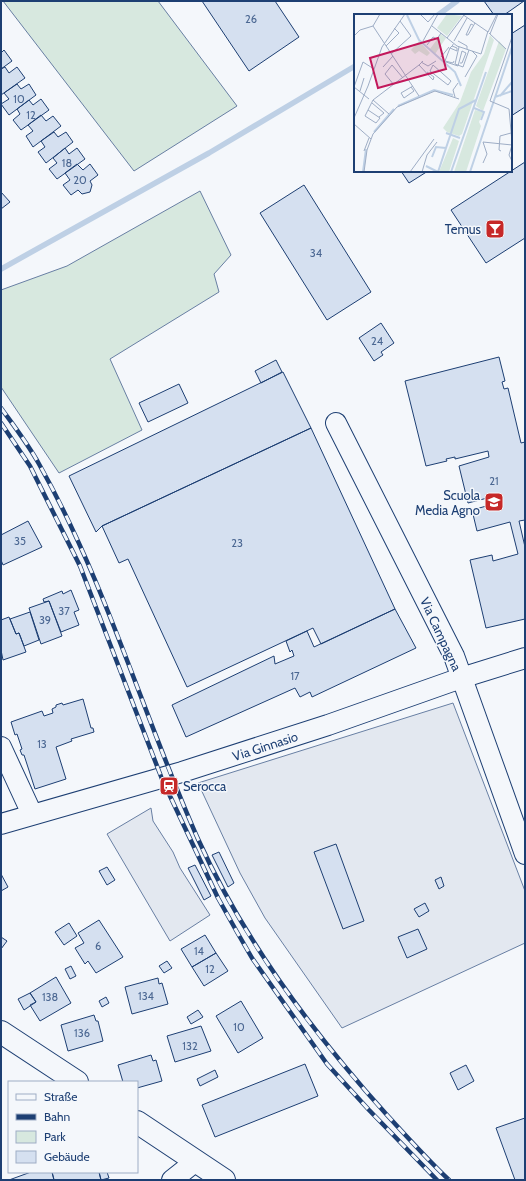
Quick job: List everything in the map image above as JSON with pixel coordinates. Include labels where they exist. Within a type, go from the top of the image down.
[{"type":"main road","points":[[1,1032],[75,1081]]},
{"type":"main road","points":[[138,1123],[224,1180]]},
{"type":"street","name":"Via Campagna","points":[[336,423],[454,656],[460,678],[525,854]]},
{"type":"street","name":"Via Ginnasio","points":[[1,824],[190,770],[328,725],[460,678],[525,658]]},
{"type":"street","points":[[1,747],[32,814]]},
{"type":"street","points":[[172,1180],[196,1161]]},
{"type":"green space","points":[[3,1],[158,1],[237,106],[134,171]]},
{"type":"green space","points":[[200,191],[231,255],[214,274],[219,292],[110,359],[142,430],[59,473],[1,387],[1,290],[67,266]]},
{"type":"shaded area","points":[[453,703],[525,891],[525,943],[342,1028],[265,918],[240,873],[198,783]]},
{"type":"shaded area","name":"Serocca","points":[[151,808],[153,821],[173,852],[180,868],[210,915],[170,941],[107,834]]},
{"type":"building","points":[[202,1],[275,1],[299,37],[249,71]]},
{"type":"building","points":[[484,1],[524,1],[505,14],[493,14]]},
{"type":"building","points":[[525,25],[525,107],[512,115],[512,33]]},
{"type":"building","points":[[4,50],[12,61],[1,69],[1,53]]},
{"type":"building","points":[[5,67],[9,73],[17,67],[25,78],[1,95],[1,69]]},
{"type":"building","points":[[17,84],[21,89],[29,84],[36,95],[9,115],[1,104],[9,99],[4,93]]},
{"type":"building","points":[[41,99],[49,110],[21,130],[13,120],[20,114],[17,109],[29,100],[33,105]]},
{"type":"building","points":[[41,115],[46,121],[53,116],[61,126],[33,147],[26,136],[33,131],[28,125]]},
{"type":"building","points":[[54,132],[58,137],[66,132],[73,142],[46,163],[38,152],[45,147],[41,141]]},
{"type":"building","points":[[65,148],[69,154],[77,148],[85,159],[57,179],[49,169],[57,163],[53,158]]},
{"type":"building","points":[[525,162],[525,238],[486,263],[451,210],[510,172],[512,172],[512,170]]},
{"type":"building","points":[[77,164],[83,170],[90,164],[98,175],[90,181],[92,185],[90,192],[82,194],[78,190],[71,195],[63,185],[70,180],[65,173]]},
{"type":"building","points":[[402,172],[426,172],[409,183]]},
{"type":"building","points":[[304,185],[371,292],[327,320],[260,213]]},
{"type":"building","points":[[1,192],[10,202],[1,209]]},
{"type":"building","points":[[381,323],[394,343],[381,352],[383,355],[374,361],[359,338]]},
{"type":"building","points":[[499,357],[505,381],[502,382],[504,389],[508,388],[521,443],[525,442],[525,520],[519,521],[525,547],[525,619],[486,628],[470,560],[492,555],[493,561],[518,554],[510,522],[477,531],[472,510],[501,502],[499,495],[468,503],[459,466],[489,457],[488,451],[455,459],[455,457],[446,459],[447,461],[426,466],[405,381]]},
{"type":"building","points":[[276,360],[282,372],[261,383],[255,371]]},
{"type":"building","points":[[283,372],[311,428],[102,526],[96,532],[69,476]]},
{"type":"building","points":[[179,384],[188,403],[148,422],[139,403]]},
{"type":"building","points":[[311,428],[395,609],[321,644],[313,628],[187,687],[128,559],[119,563],[102,526]]},
{"type":"building","points":[[28,521],[42,547],[3,565],[1,560],[1,535]]},
{"type":"building","points":[[71,590],[79,610],[74,612],[79,625],[61,632],[49,601],[44,602],[43,599],[62,591],[63,594]]},
{"type":"building","points":[[49,601],[62,636],[41,644],[29,608]]},
{"type":"building","points":[[395,609],[416,648],[312,697],[310,692],[300,697],[295,688],[186,737],[172,705],[274,656],[275,664],[294,656],[292,650],[290,652],[286,641],[307,631],[314,647]]},
{"type":"building","points":[[30,612],[39,640],[24,646],[19,633],[16,634],[10,619]]},
{"type":"building","points":[[9,617],[16,634],[19,633],[26,652],[3,660],[1,650],[1,620]]},
{"type":"building","points":[[83,699],[91,728],[93,728],[94,732],[71,739],[72,741],[56,747],[66,779],[35,789],[24,755],[22,755],[20,750],[22,749],[17,734],[15,735],[11,722],[42,711],[44,716],[53,713],[52,709],[56,707],[56,705],[62,703],[63,705]]},
{"type":"building","points":[[336,844],[364,921],[343,929],[314,852]]},
{"type":"building","points":[[219,852],[234,883],[228,887],[212,855]]},
{"type":"building","points":[[195,865],[211,896],[204,900],[188,868]]},
{"type":"building","points":[[107,867],[115,880],[107,885],[99,871]]},
{"type":"building","points":[[1,874],[8,887],[1,891]]},
{"type":"building","points":[[441,877],[444,886],[439,889],[435,880]]},
{"type":"building","points":[[425,903],[429,911],[419,917],[414,909]]},
{"type":"building","points":[[99,920],[123,957],[96,973],[88,961],[85,964],[75,948],[84,943],[78,933]]},
{"type":"building","points":[[69,923],[77,936],[64,945],[55,932]]},
{"type":"building","points":[[418,929],[427,949],[407,958],[398,937]]},
{"type":"building","points":[[205,935],[216,953],[192,967],[181,949]]},
{"type":"building","points":[[1,937],[7,941],[1,949]]},
{"type":"building","points":[[216,953],[228,971],[204,986],[192,967]]},
{"type":"building","points":[[167,961],[172,968],[164,973],[159,966]]},
{"type":"building","points":[[71,966],[76,976],[70,979],[65,969]]},
{"type":"building","points":[[56,977],[71,1003],[40,1021],[30,1005],[36,1002],[30,993]]},
{"type":"building","points":[[158,978],[159,984],[162,983],[168,1004],[132,1014],[125,987]]},
{"type":"building","points":[[30,993],[36,1002],[24,1010],[18,999]]},
{"type":"building","points":[[106,997],[109,1003],[102,1007],[99,1001]]},
{"type":"building","points":[[241,1001],[263,1038],[238,1053],[216,1016]]},
{"type":"building","points":[[198,1010],[203,1017],[191,1024],[187,1017]]},
{"type":"building","points":[[94,1015],[96,1021],[98,1021],[103,1041],[68,1051],[61,1025]]},
{"type":"building","points":[[201,1026],[211,1051],[175,1062],[167,1036]]},
{"type":"building","points":[[151,1055],[153,1061],[156,1060],[162,1081],[138,1088],[138,1081],[123,1081],[118,1065]]},
{"type":"building","points":[[305,1064],[318,1096],[215,1137],[202,1105]]},
{"type":"building","points":[[466,1065],[474,1081],[458,1090],[450,1073]]},
{"type":"building","points":[[215,1070],[218,1077],[200,1086],[197,1079]]},
{"type":"building","points":[[525,1118],[525,1180],[515,1180],[496,1128]]},
{"type":"building","points":[[28,1173],[52,1173],[54,1180],[9,1180]]},
{"type":"building","points":[[52,1173],[99,1173],[101,1180],[54,1180]]},
{"type":"building","points":[[99,1173],[107,1173],[109,1178],[101,1180]]},
{"type":"waterway","points":[[439,14],[457,1]]},
{"type":"waterway","points":[[1,269],[209,153],[354,67]]},
{"type":"railway","points":[[1,408],[26,442],[63,509],[104,602],[159,745],[198,839],[216,877],[236,913],[282,984],[332,1051],[387,1115],[449,1180]]},
{"type":"railway","points":[[1,423],[30,466],[80,566],[162,779],[218,898],[237,932],[252,958],[327,1064],[437,1180]]},
{"type":"place","name":"Temus","points":[[495,229]]},
{"type":"place","name":"Scuola Media Agno","points":[[494,502]]},
{"type":"place","name":"Serocca","points":[[169,786]]}]
